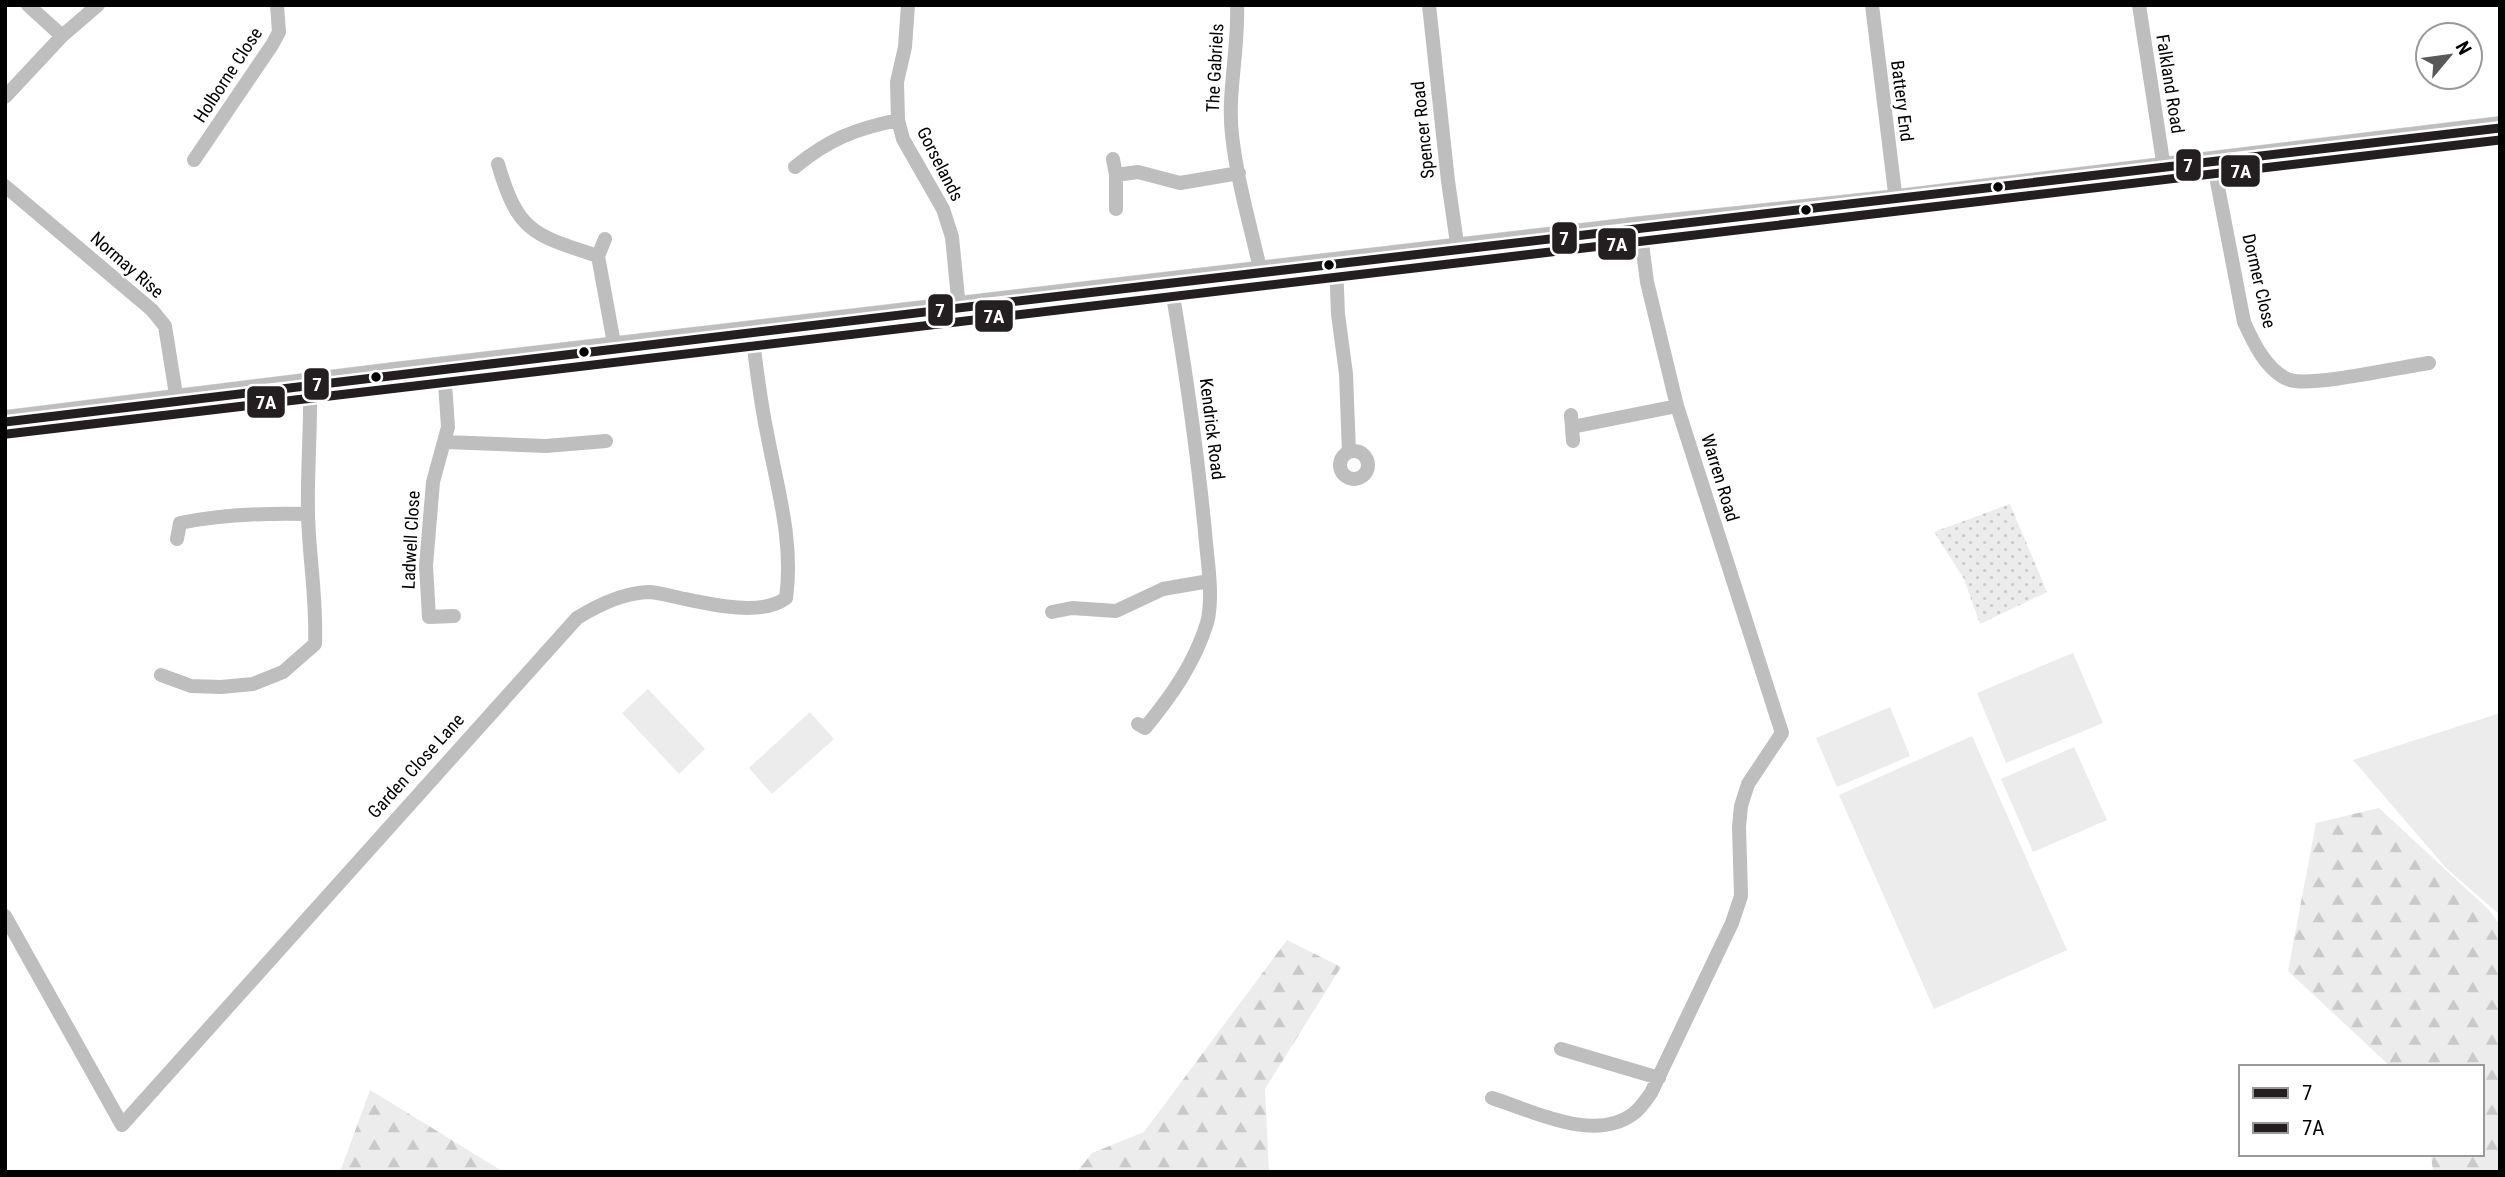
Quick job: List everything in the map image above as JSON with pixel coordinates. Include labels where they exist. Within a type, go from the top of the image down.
[{"type":"main road","points":[[5,422],[2500,128]]},
{"type":"street","points":[[28,5],[62,36]]},
{"type":"street","points":[[5,97],[62,36],[98,5]]},
{"type":"street","name":"Holborne Close","points":[[194,160],[272,46],[279,32],[277,5]]},
{"type":"street","name":"Gorselands","points":[[908,5],[905,47],[897,82],[898,120],[903,139],[943,209],[951,237],[959,308]]},
{"type":"street","name":"The Gabriels","points":[[1237,5],[1231,92],[1232,135],[1261,273]]},
{"type":"street","name":"Spencer Road","points":[[1429,5],[1458,250]]},
{"type":"street","name":"Battery End","points":[[1872,5],[1896,201]]},
{"type":"street","name":"Falkland Road","points":[[2139,5],[2164,168]]},
{"type":"street","name":"Gorselands","points":[[795,167],[833,139],[851,131],[898,120]]},
{"type":"street","points":[[1114,159],[1116,209]]},
{"type":"street","name":"Dormer Close","points":[[2213,161],[2244,322],[2252,342],[2276,371],[2291,380],[2315,382],[2429,363]]},
{"type":"street","points":[[498,164],[513,207],[529,228],[546,238],[598,256]]},
{"type":"street","points":[[1116,175],[1138,172],[1180,183],[1239,173]]},
{"type":"street","name":"Normay Rise","points":[[5,186],[152,310],[165,326],[177,401]]},
{"type":"street","name":"Warren Road","points":[[1640,228],[1647,282],[1678,405],[1782,733],[1748,784],[1741,806],[1741,897],[1732,923],[1659,1078]]},
{"type":"street","points":[[605,239],[598,256],[615,349]]},
{"type":"street","points":[[1336,264],[1338,314],[1346,374],[1349,452]]},
{"type":"street","name":"Kendrick Road","points":[[1138,724],[1145,728],[1177,688],[1194,657],[1208,620],[1209,581],[1191,407],[1171,284]]},
{"type":"street","name":"Garden Close Lane","points":[[5,915],[122,1125],[577,618],[595,607],[650,592],[700,603],[749,608],[779,603],[786,598],[789,578],[785,520],[762,410],[752,332]]},
{"type":"street","name":"Ladwell Close","points":[[444,369],[449,428],[433,482],[426,566],[429,617],[454,616]]},
{"type":"street","points":[[161,675],[191,686],[221,688],[253,684],[283,672],[315,643],[316,610],[308,514],[310,385]]},
{"type":"street","points":[[1572,428],[1678,405]]},
{"type":"street","points":[[446,442],[546,446],[606,441]]},
{"type":"street","points":[[177,539],[180,523],[203,518],[267,513],[308,514]]},
{"type":"street","points":[[1052,612],[1072,608],[1116,611],[1163,589],[1209,581]]},
{"type":"street","points":[[1492,1098],[1590,1127],[1615,1124],[1634,1114],[1659,1078],[1561,1049]]},
{"type":"green space","points":[[2010,504],[2047,592],[1980,624],[1964,579],[1934,532]]},
{"type":"green space","points":[[2073,653],[2103,723],[2006,763],[1977,693]]},
{"type":"green space","points":[[648,689],[705,749],[679,774],[622,713]]},
{"type":"green space","points":[[1890,707],[1910,756],[1837,787],[1816,738]]},
{"type":"green space","points":[[810,712],[834,739],[772,794],[749,768]]},
{"type":"green space","points":[[2500,713],[2500,915],[2446,868],[2353,760]]},
{"type":"green space","points":[[1972,736],[2067,950],[1934,1009],[1839,795]]},
{"type":"green space","points":[[2074,747],[2107,820],[2033,852],[2001,779]]},
{"type":"green space","points":[[2379,808],[2489,910],[2500,925],[2500,1172],[2433,1172],[2431,1156],[2484,1156],[2484,1065],[2389,1065],[2288,971],[2316,823]]},
{"type":"green space","points":[[1287,940],[1341,967],[1265,1089],[1269,1172],[1077,1172],[1092,1153],[1144,1132]]},
{"type":"green space","points":[[370,1090],[504,1172],[340,1172]]},
{"type":"transit line","name":"7","points":[[5,422],[2500,128]]},
{"type":"transit line","name":"7A","points":[[7,434],[2500,140]]}]
